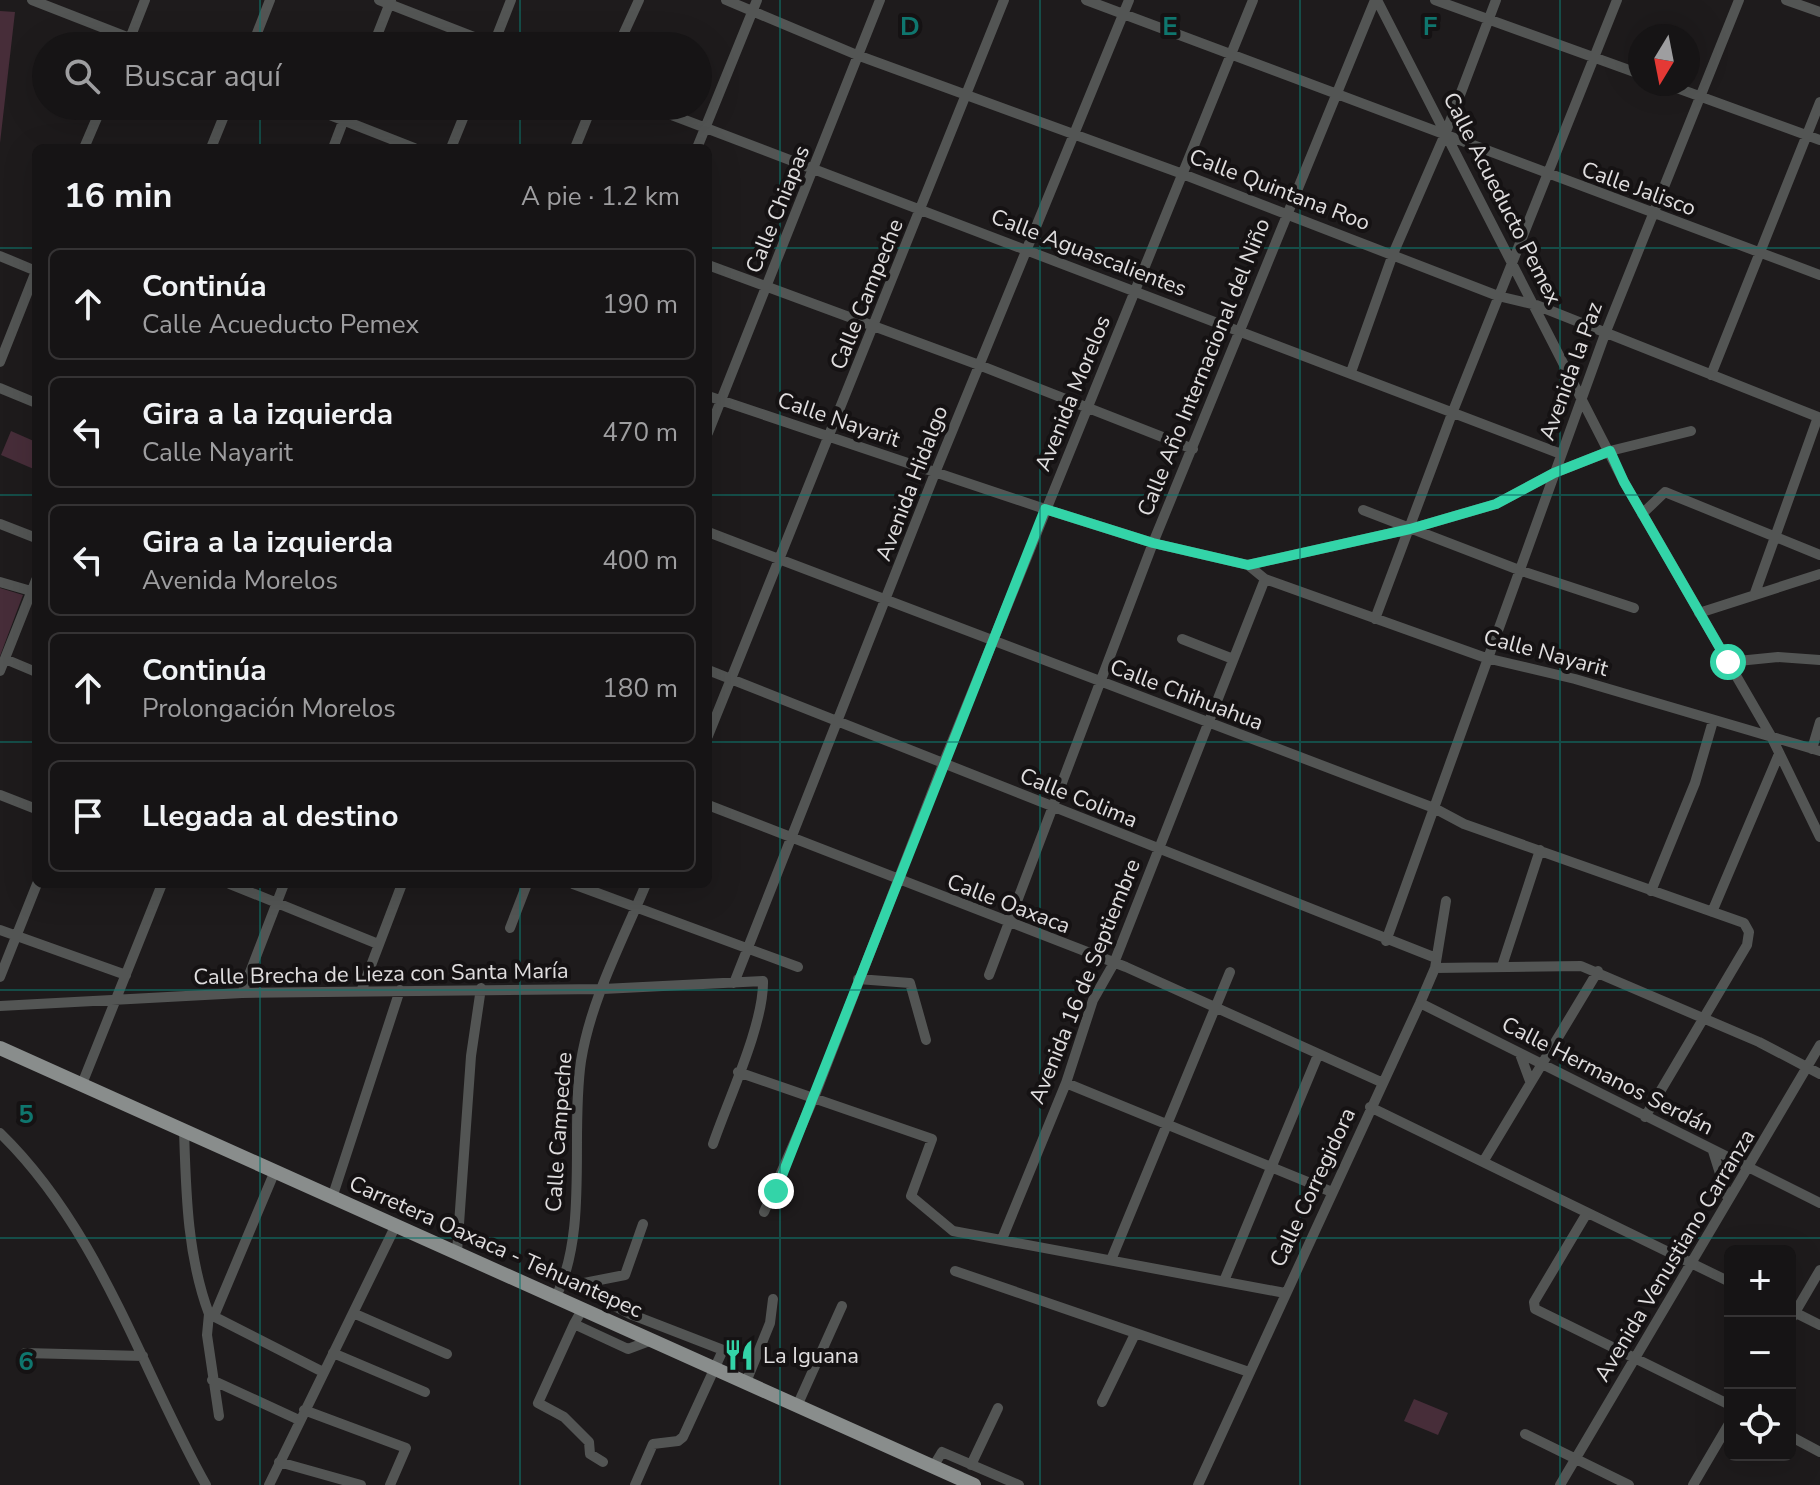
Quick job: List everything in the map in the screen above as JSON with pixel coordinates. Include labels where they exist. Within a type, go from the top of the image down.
[{"type":"main road","name":"Carretera Oaxaca - Tehuantepec","points":[[0,1048],[974,1485]]},
{"type":"street","points":[[32,0],[105,32]]},
{"type":"street","points":[[132,32],[145,0]]},
{"type":"street","points":[[257,32],[270,0]]},
{"type":"street","points":[[499,32],[511,0]]},
{"type":"street","points":[[624,32],[639,0]]},
{"type":"street","name":"Calle Quintana Roo","points":[[726,0],[755,5],[857,55],[1180,173],[1498,296],[1536,305],[1818,417],[1776,537]]},
{"type":"street","name":"Calle Chiapas","points":[[712,423],[816,169],[880,0]]},
{"type":"street","name":"Calle Campeche","points":[[712,727],[1004,0]]},
{"type":"street","name":"Calle Jalisco","points":[[1086,0],[1334,95],[1446,132],[1546,175],[1820,275]]},
{"type":"street","name":"Avenida Hidalgo","points":[[734,983],[935,473],[1129,0]]},
{"type":"street","name":"Avenida Morelos","points":[[764,1212],[815,1095],[1045,509],[1253,0]]},
{"type":"street","name":"Calle Año Internacional del Niño","points":[[989,975],[1050,807],[1153,543],[1334,95],[1376,0]]},
{"type":"street","name":"Calle Acueducto Pemex","points":[[1376,0],[1642,514],[1771,736],[1820,837]]},
{"type":"street","points":[[1435,0],[1628,70]]},
{"type":"street","points":[[1351,372],[1393,254],[1446,132],[1496,0]]},
{"type":"street","points":[[1375,619],[1511,262],[1617,0]]},
{"type":"street","name":"Avenida la Paz","points":[[1700,94],[1739,0]]},
{"type":"street","points":[[1786,0],[1820,12]]},
{"type":"street","points":[[377,32],[387,1],[462,32]]},
{"type":"street","points":[[712,110],[755,5]]},
{"type":"street","points":[[1699,96],[1820,140]]},
{"type":"street","name":"Avenida la Paz","points":[[1386,941],[1605,334],[1699,96]]},
{"type":"street","points":[[1711,375],[1820,102]]},
{"type":"street","points":[[86,144],[96,120]]},
{"type":"street","points":[[213,144],[222,120]]},
{"type":"street","points":[[335,144],[344,120],[404,144]]},
{"type":"street","points":[[453,144],[462,120]]},
{"type":"street","points":[[577,144],[586,120]]},
{"type":"street","name":"Calle Aguascalientes","points":[[686,120],[1136,289],[1561,454]]},
{"type":"street","points":[[699,144],[708,120]]},
{"type":"street","points":[[0,256],[32,269]]},
{"type":"street","points":[[712,266],[979,365],[1193,449]]},
{"type":"street","points":[[0,362],[32,281]]},
{"type":"street","points":[[0,388],[32,401]]},
{"type":"street","name":"Calle Nayarit","points":[[712,397],[1153,543],[1248,565],[1410,529],[1496,504],[1554,473],[1610,451],[1691,431]]},
{"type":"street","points":[[1642,514],[1665,492],[1820,555]]},
{"type":"street","points":[[1363,510],[1519,570],[1634,608]]},
{"type":"street","points":[[0,524],[32,536]]},
{"type":"street","name":"Calle Chihuahua","points":[[712,534],[1434,808],[1464,824],[1744,923],[1749,932],[1747,945],[1703,1019]]},
{"type":"street","points":[[1755,593],[1776,537]]},
{"type":"street","points":[[1248,565],[1265,579]]},
{"type":"street","points":[[1699,613],[1820,574]]},
{"type":"street","name":"Calle Nayarit","points":[[1265,579],[1486,658],[1575,679],[1816,750]]},
{"type":"street","name":"Avenida 16 de Septiembre","points":[[1002,1239],[1066,1083],[1093,1000],[1114,963],[1265,579]]},
{"type":"street","points":[[0,582],[31,591],[0,671]]},
{"type":"street","points":[[1182,639],[1233,659]]},
{"type":"street","points":[[1728,662],[1778,657],[1820,660]]},
{"type":"street","points":[[5,659],[32,670]]},
{"type":"street","name":"Calle Colima","points":[[712,672],[1435,963]]},
{"type":"street","points":[[1651,891],[1695,783],[1713,721]]},
{"type":"street","points":[[1816,750],[1820,722]]},
{"type":"street","points":[[1712,912],[1779,754]]},
{"type":"street","points":[[0,795],[32,807]]},
{"type":"street","name":"Calle Oaxaca","points":[[712,807],[1114,963],[1381,1082]]},
{"type":"street","points":[[1502,966],[1540,850]]},
{"type":"street","points":[[0,977],[35,888]]},
{"type":"street","points":[[82,1084],[160,888]]},
{"type":"street","points":[[240,888],[378,944]]},
{"type":"street","points":[[242,993],[283,888]]},
{"type":"street","points":[[362,989],[400,888]]},
{"type":"street","points":[[510,928],[525,888]]},
{"type":"street","points":[[583,888],[798,967]]},
{"type":"street","name":"Calle Campeche","points":[[556,1297],[569,1282],[581,1066],[586,1033],[644,888]]},
{"type":"street","name":"Calle Corregidora","points":[[1198,1485],[1420,1003],[1435,963],[1446,901]]},
{"type":"street","points":[[0,930],[126,975]]},
{"type":"street","points":[[1435,963],[1581,966],[1759,1042],[1820,1074]]},
{"type":"street","points":[[1483,1162],[1598,971]]},
{"type":"street","points":[[1111,1260],[1230,972]]},
{"type":"street","points":[[858,979],[910,983],[926,1040]]},
{"type":"street","name":"Calle Brecha de Lieza con Santa María","points":[[0,1006],[362,989],[603,989],[763,981],[763,996],[753,1036],[738,1072]]},
{"type":"street","points":[[457,1252],[470,1071],[481,988]]},
{"type":"street","points":[[333,1195],[400,990]]},
{"type":"street","name":"Calle Hermanos Serdán","points":[[1420,1003],[1820,1203]]},
{"type":"street","points":[[1645,1117],[1703,1019]]},
{"type":"street","name":"Avenida Venustiano Carranza","points":[[1560,1485],[1820,1045]]},
{"type":"street","points":[[1520,1054],[1530,1081]]},
{"type":"street","points":[[1224,1281],[1318,1055]]},
{"type":"street","points":[[713,1144],[738,1072],[815,1095],[932,1139],[911,1196],[953,1231],[1285,1293]]},
{"type":"street","points":[[1066,1083],[1167,1127],[1332,1192]]},
{"type":"street","points":[[1370,1107],[1724,1279]]},
{"type":"street","points":[[184,1130],[186,1203],[196,1271],[211,1315],[212,1380],[219,1416]]},
{"type":"street","points":[[0,1133],[54,1192],[112,1294],[143,1356],[170,1421],[206,1485]]},
{"type":"street","points":[[1713,1151],[1728,1199]]},
{"type":"street","points":[[211,1315],[275,1171]]},
{"type":"street","points":[[1587,1213],[1534,1302],[1535,1309],[1724,1402]]},
{"type":"street","points":[[569,1282],[625,1275],[643,1224]]},
{"type":"street","points":[[269,1485],[396,1225]]},
{"type":"street","points":[[1796,1309],[1820,1270]]},
{"type":"street","points":[[955,1271],[1249,1372]]},
{"type":"street","points":[[569,1282],[630,1314],[723,1350],[683,1437],[678,1441],[653,1444],[635,1485]]},
{"type":"street","points":[[746,1382],[770,1323],[773,1299]]},
{"type":"street","points":[[797,1406],[842,1306]]},
{"type":"street","points":[[582,1310],[538,1403],[564,1417],[589,1442],[590,1454],[603,1462]]},
{"type":"street","points":[[353,1313],[447,1354]]},
{"type":"street","points":[[211,1315],[323,1372]]},
{"type":"street","points":[[1796,1316],[1820,1325]]},
{"type":"street","points":[[574,1324],[628,1349],[652,1340]]},
{"type":"street","points":[[1102,1402],[1135,1334]]},
{"type":"street","points":[[25,1353],[143,1356]]},
{"type":"street","points":[[333,1353],[425,1392]]},
{"type":"street","points":[[212,1380],[301,1415],[406,1448],[390,1485]]},
{"type":"street","points":[[971,1465],[998,1408]]},
{"type":"street","points":[[1693,1485],[1724,1432]]},
{"type":"street","points":[[1525,1434],[1629,1485]]},
{"type":"street","points":[[1796,1439],[1820,1452]]},
{"type":"street","points":[[933,1467],[942,1452],[971,1465],[992,1480],[1019,1485]]},
{"type":"street","points":[[279,1462],[361,1485]]},
{"type":"shaded area","points":[[0,11],[15,12],[0,143]]},
{"type":"shaded area","points":[[11,431],[32,440],[32,468],[1,455]]},
{"type":"shaded area","points":[[0,588],[23,595],[0,656]]},
{"type":"shaded area","points":[[1414,1399],[1448,1413],[1438,1435],[1404,1421]]},
{"type":"place","name":"La Iguana","points":[[739,1355]]},
{"type":"route","points":[[776,1191],[1045,509],[1153,543],[1248,565],[1410,529],[1496,504],[1554,473],[1610,451],[1624,482],[1728,662]]}]
